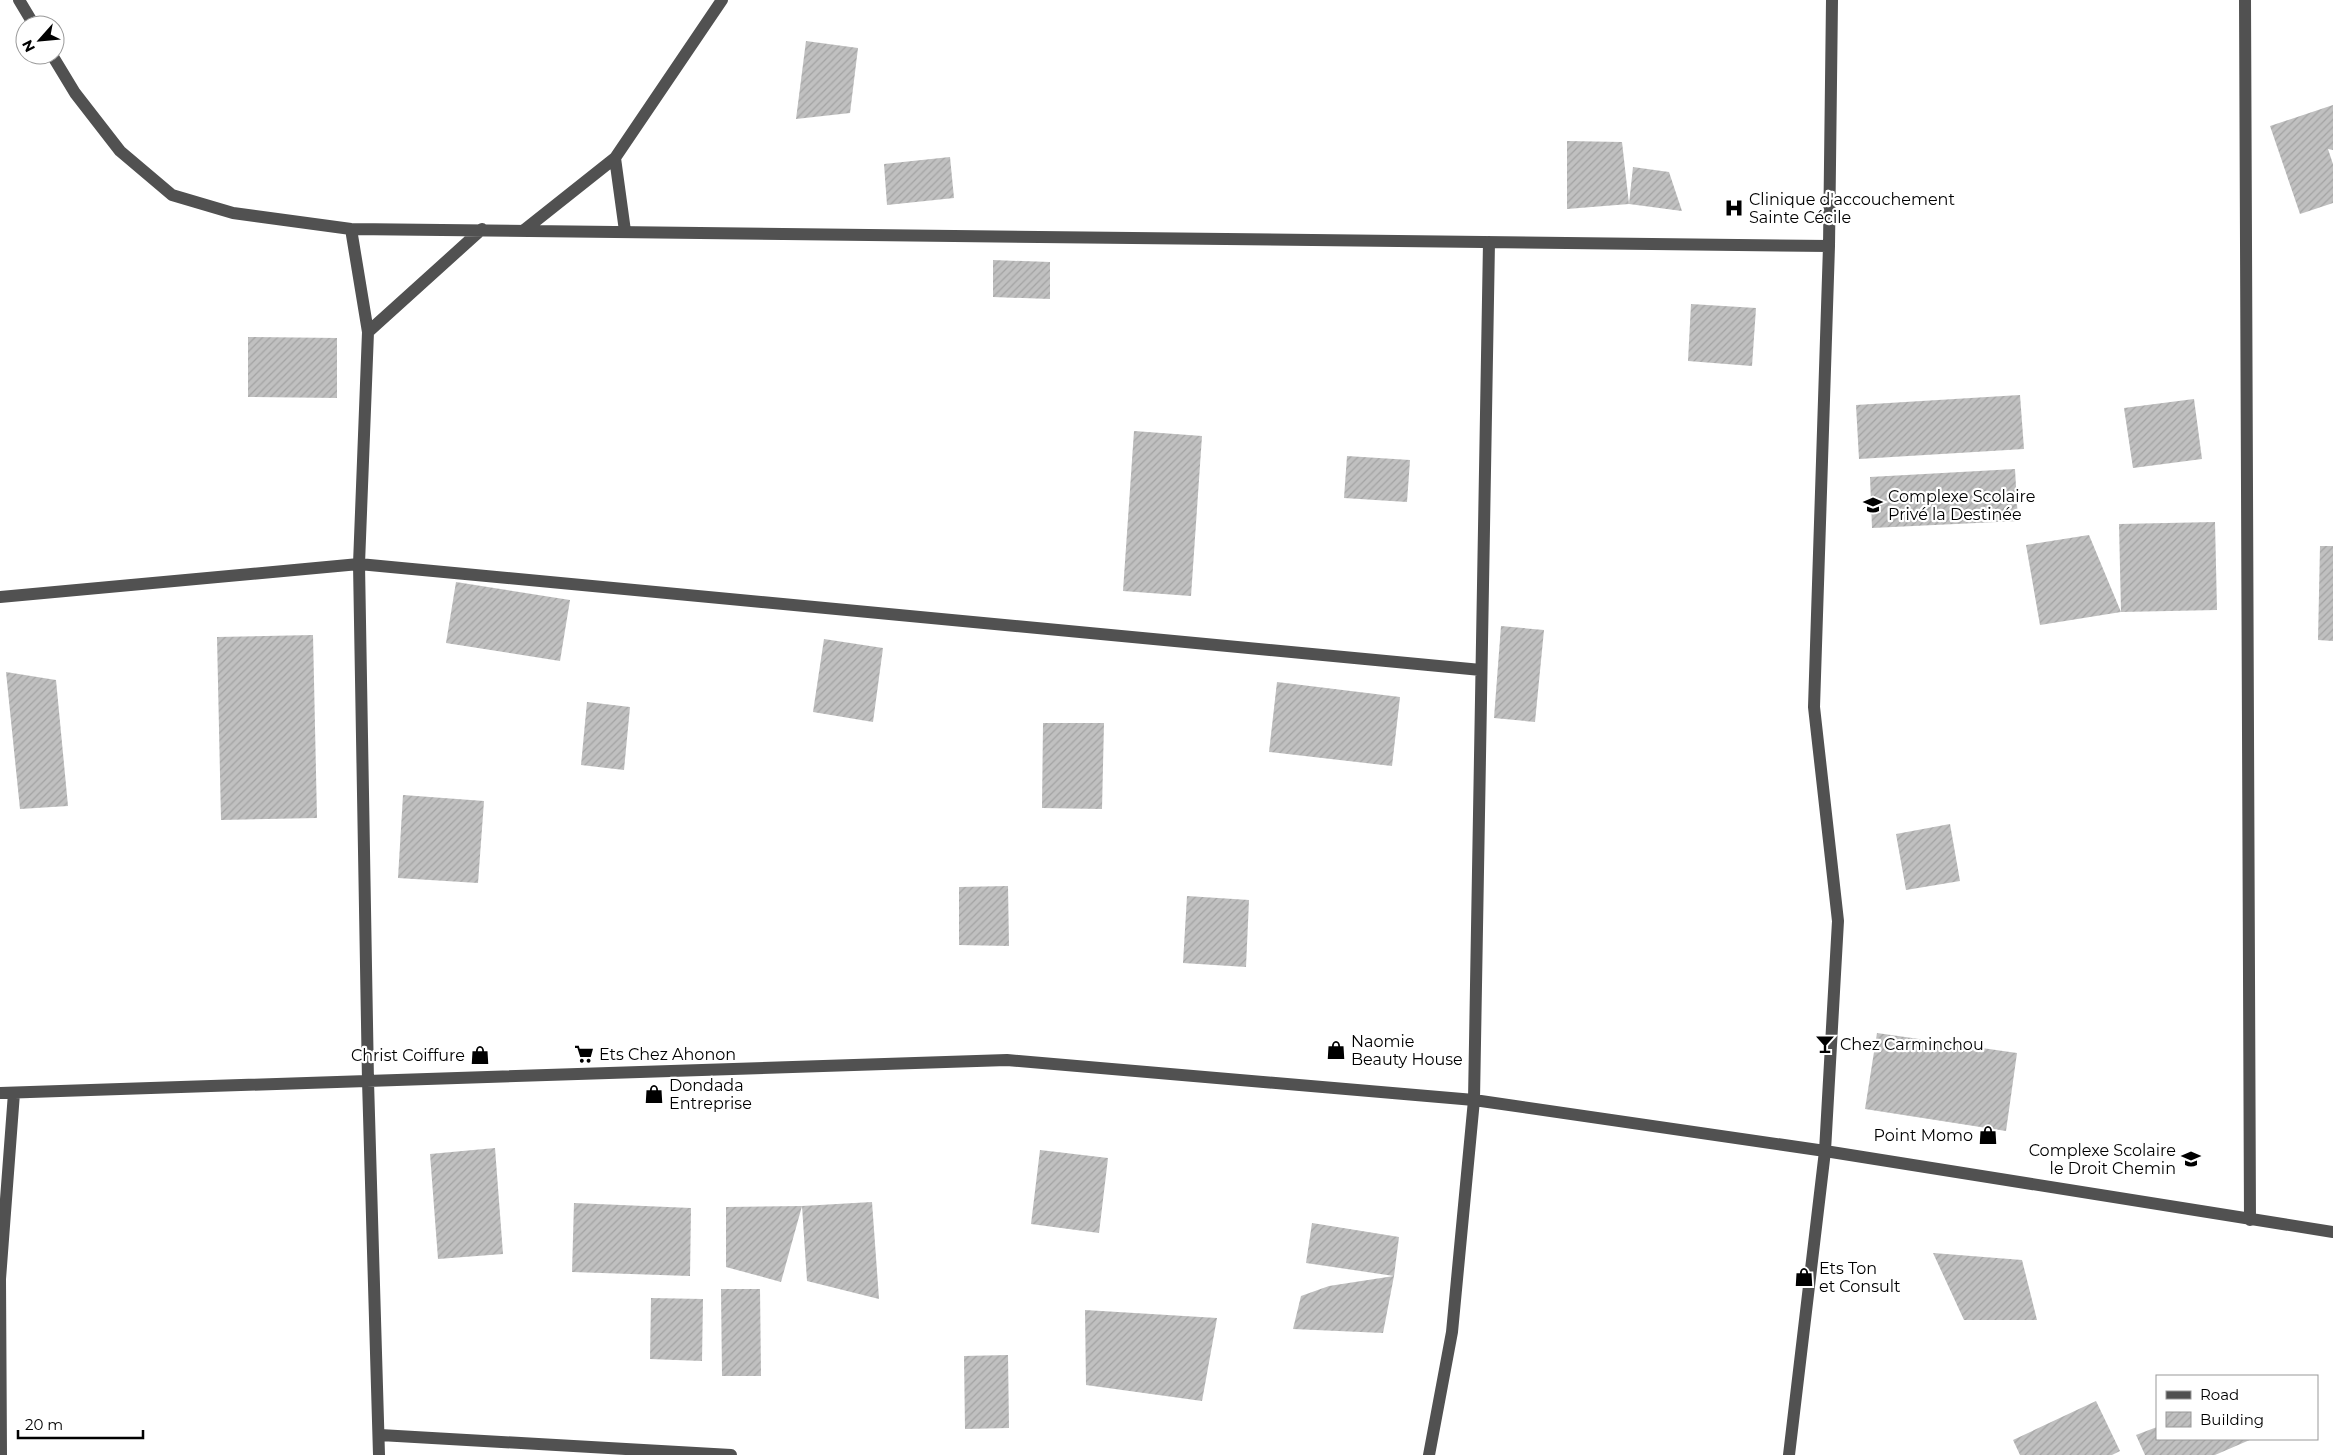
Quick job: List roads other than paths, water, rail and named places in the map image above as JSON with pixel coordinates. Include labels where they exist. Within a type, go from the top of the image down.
[{"type":"street","points":[[19,0],[28,15]]},
{"type":"street","points":[[523,232],[615,158],[722,0]]},
{"type":"street","points":[[1789,1455],[1825,1151],[1838,922],[1814,707],[1829,246],[1832,0]]},
{"type":"street","points":[[2245,0],[2250,1220]]},
{"type":"street","points":[[58,65],[74,93],[120,151],[172,194],[234,213],[350,229],[482,229],[523,232],[626,231],[1829,246]]},
{"type":"street","points":[[615,158],[626,231]]},
{"type":"street","points":[[350,229],[368,332],[359,564],[368,1081],[380,1435],[379,1455]]},
{"type":"street","points":[[368,332],[482,229]]},
{"type":"street","points":[[1429,1455],[1452,1332],[1474,1100],[1489,242]]},
{"type":"street","points":[[0,597],[359,564],[1481,670]]},
{"type":"street","points":[[0,1093],[1007,1060],[1474,1100],[1825,1151],[2333,1232]]},
{"type":"street","points":[[1,1455],[0,1279],[14,1093]]},
{"type":"street","points":[[380,1435],[731,1455]]},
{"type":"place","name":"Clinique d'accouchement Sainte Cécile","points":[[1734,208]]},
{"type":"place","name":"Complexe Scolaire Privé la Destinée","points":[[1873,505]]},
{"type":"place","name":"Chez Carminchou","points":[[1825,1044]]},
{"type":"place","name":"Naomie Beauty House","points":[[1336,1050]]},
{"type":"place","name":"Ets Chez Ahonon","points":[[584,1054]]},
{"type":"place","name":"Christ Coiffure","points":[[480,1055]]},
{"type":"place","name":"Dondada Entreprise","points":[[654,1094]]},
{"type":"place","name":"Point Momo","points":[[1988,1135]]},
{"type":"place","name":"Complexe Scolaire le Droit Chemin","points":[[2191,1159]]},
{"type":"place","name":"Ets Ton et Consult","points":[[1804,1277]]}]
